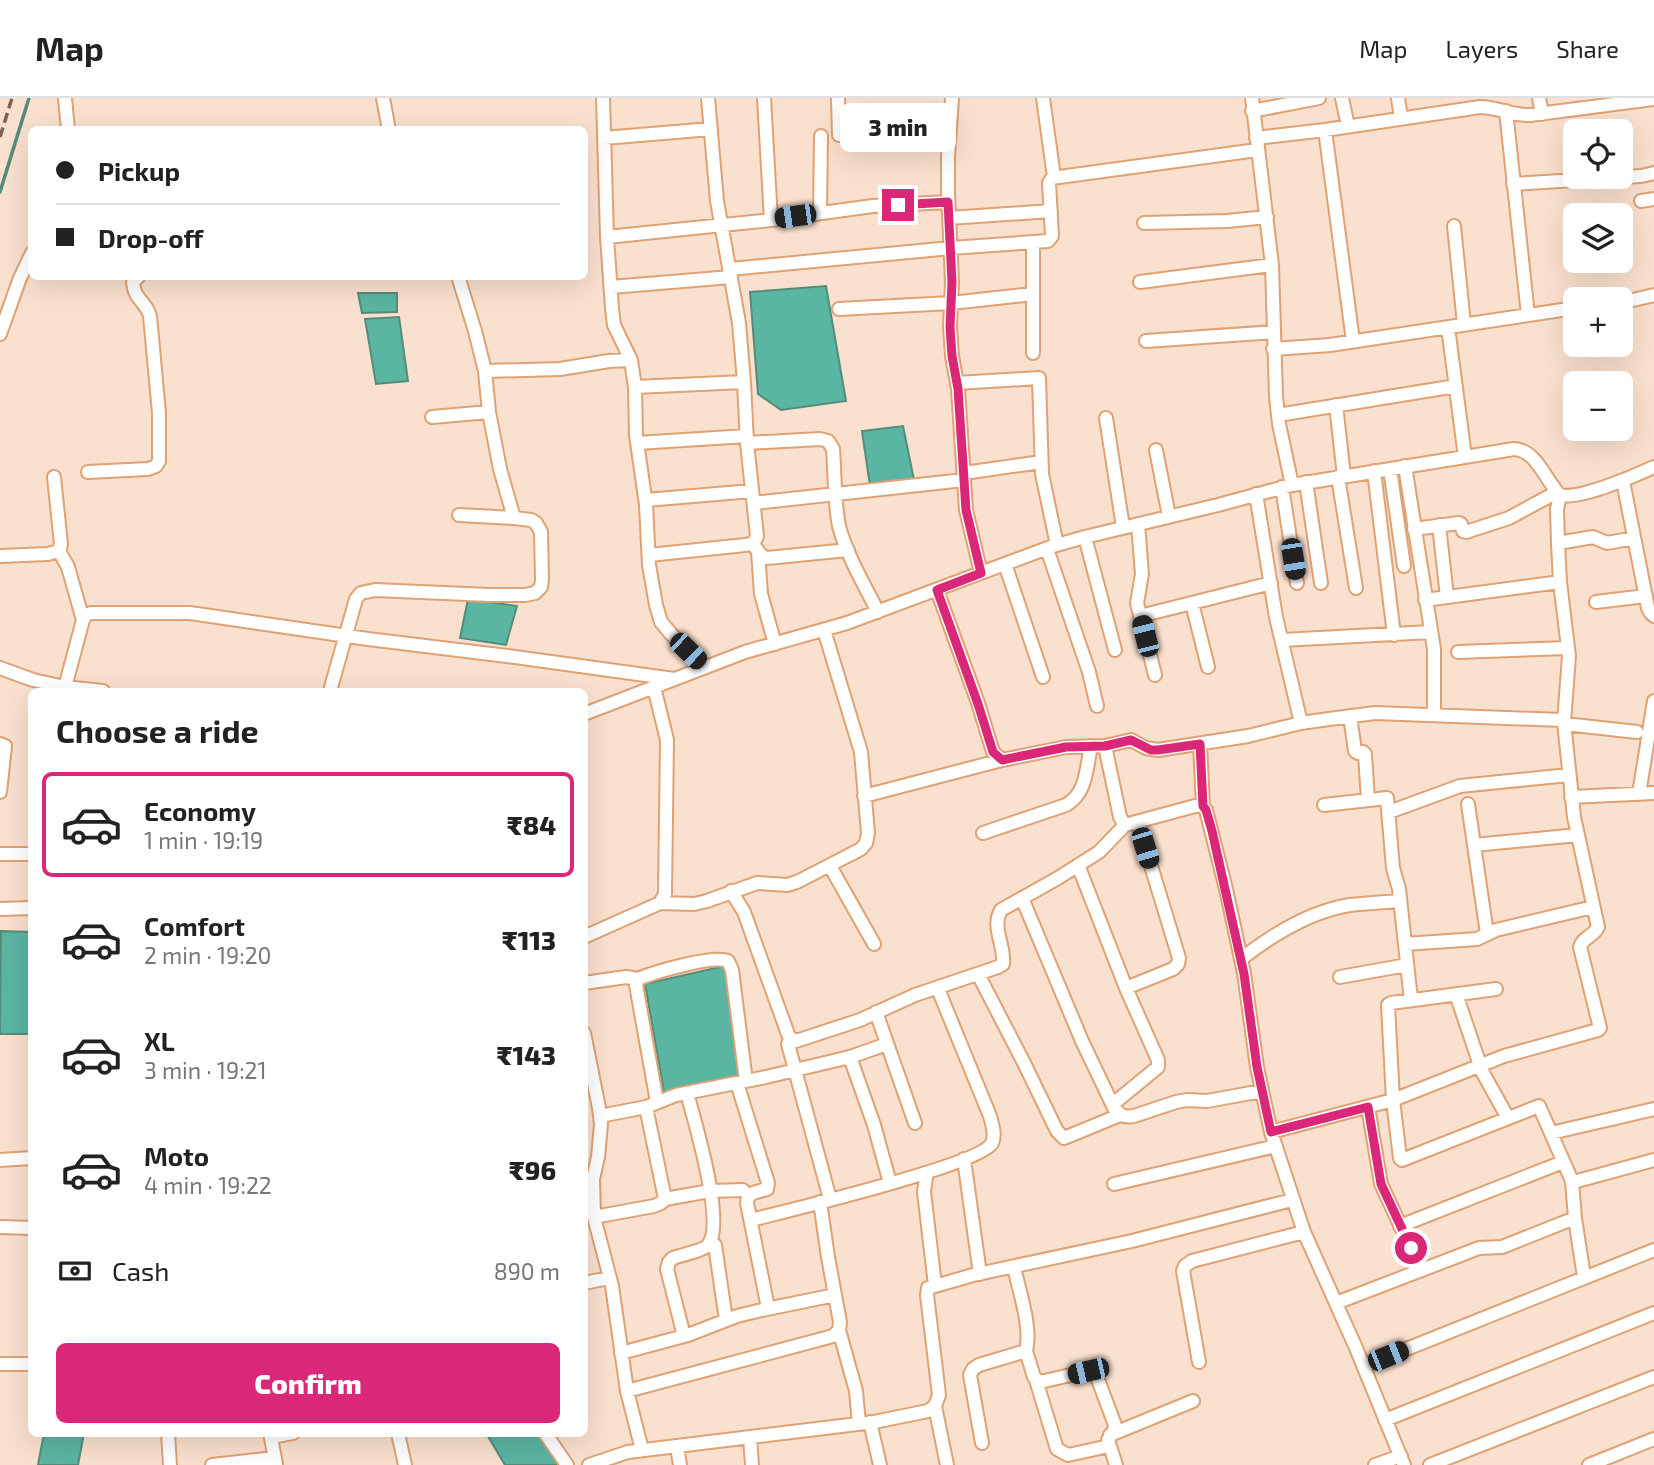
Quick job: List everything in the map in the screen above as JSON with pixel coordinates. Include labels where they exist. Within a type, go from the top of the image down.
[{"type":"street","points":[[65,98],[68,126]]},
{"type":"street","points":[[383,98],[388,126]]},
{"type":"street","points":[[603,98],[607,237],[614,325],[631,360],[637,443],[646,500],[649,555],[656,605],[661,622],[671,635],[705,667]]},
{"type":"street","points":[[708,98],[716,192],[739,323],[757,536],[755,547],[761,594],[775,644]]},
{"type":"street","points":[[764,98],[771,220]]},
{"type":"street","points":[[838,98],[839,135]]},
{"type":"street","points":[[952,98],[948,157],[950,327],[966,510],[981,573]]},
{"type":"street","points":[[1044,98],[1054,177]]},
{"type":"street","points":[[1297,583],[1278,415],[1273,349],[1272,265],[1252,104],[1319,98]]},
{"type":"street","points":[[1342,98],[1348,126]]},
{"type":"street","points":[[1398,98],[1401,118]]},
{"type":"street","points":[[1539,98],[1542,114]]},
{"type":"street","points":[[611,288],[951,248],[1048,241],[1052,236],[1049,183],[1054,177],[1257,144],[1348,126],[1480,107],[1525,116],[1654,99]]},
{"type":"street","points":[[1506,111],[1528,315]]},
{"type":"street","points":[[604,138],[711,129]]},
{"type":"street","points":[[1325,130],[1353,341]]},
{"type":"street","points":[[820,213],[821,136]]},
{"type":"street","points":[[1513,184],[1654,173]]},
{"type":"street","points":[[607,237],[873,206],[948,202]]},
{"type":"street","points":[[948,218],[1051,211]]},
{"type":"street","points":[[1144,223],[1267,217]]},
{"type":"street","points":[[1454,226],[1464,324]]},
{"type":"street","points":[[1033,242],[1033,353]]},
{"type":"street","points":[[0,334],[28,261]]},
{"type":"street","points":[[1140,282],[1272,265]]},
{"type":"street","points":[[88,472],[148,469],[156,466],[159,461],[159,413],[150,316],[148,308],[139,301],[133,289],[135,280]]},
{"type":"street","points":[[459,280],[485,372],[489,412],[500,469],[514,518]]},
{"type":"street","points":[[839,309],[951,303],[1033,294]]},
{"type":"street","points":[[1633,300],[1654,295]]},
{"type":"street","points":[[1273,349],[1330,345],[1563,311]]},
{"type":"street","points":[[1448,327],[1465,457]]},
{"type":"street","points":[[1146,341],[1274,332]]},
{"type":"street","points":[[485,372],[560,369],[631,360]]},
{"type":"street","points":[[957,383],[1040,378],[1041,462],[1052,547],[1097,706]]},
{"type":"street","points":[[635,387],[744,382]]},
{"type":"street","points":[[1278,415],[1456,386]]},
{"type":"street","points":[[1336,405],[1341,476],[1356,588]]},
{"type":"street","points":[[432,417],[489,412]]},
{"type":"street","points":[[1106,418],[1124,527]]},
{"type":"street","points":[[637,443],[828,441],[832,449],[840,528],[878,612]]},
{"type":"street","points":[[588,712],[745,652],[848,623],[1085,537],[1306,482],[1514,449],[1524,450],[1532,456],[1559,494],[1557,509],[1560,582],[1569,664],[1564,722],[1578,835],[1597,929],[1580,947],[1600,1028],[1504,1056],[1393,1100],[1271,1132]]},
{"type":"street","points":[[1156,450],[1168,516]]},
{"type":"street","points":[[646,500],[836,493],[964,477],[1041,462]]},
{"type":"street","points":[[1405,466],[1434,654],[1434,715]]},
{"type":"street","points":[[1414,528],[1461,524],[1466,532],[1509,518],[1559,494],[1570,496],[1623,481],[1654,467]]},
{"type":"street","points":[[1390,468],[1404,566]]},
{"type":"street","points":[[1374,471],[1394,635]]},
{"type":"street","points":[[54,477],[61,544],[59,551],[68,567],[83,620]]},
{"type":"street","points":[[1623,481],[1646,596],[1650,612],[1654,616]]},
{"type":"street","points":[[1306,482],[1321,583]]},
{"type":"street","points":[[1256,494],[1282,640],[1301,723]]},
{"type":"street","points":[[331,688],[356,600],[361,593],[375,590],[525,595],[535,593],[541,587],[541,532],[536,523],[514,518],[459,516]]},
{"type":"street","points":[[1138,524],[1142,574],[1137,603],[1155,675]]},
{"type":"street","points":[[1439,526],[1447,597]]},
{"type":"street","points":[[1085,537],[1115,650]]},
{"type":"street","points":[[1558,543],[1594,537],[1607,543],[1634,538]]},
{"type":"street","points":[[649,555],[755,547],[767,558],[848,550]]},
{"type":"street","points":[[0,556],[59,551]]},
{"type":"street","points":[[1005,564],[1043,677]]},
{"type":"street","points":[[1425,600],[1560,582]]},
{"type":"street","points":[[1140,616],[1271,583]]},
{"type":"street","points":[[937,590],[993,752],[1002,760]]},
{"type":"street","points":[[1596,602],[1646,596]]},
{"type":"street","points":[[1192,603],[1208,667]]},
{"type":"street","points":[[65,687],[83,620],[91,613],[190,613],[675,679]]},
{"type":"street","points":[[588,935],[660,903],[694,904],[757,883],[787,885],[797,882],[861,849],[866,843],[868,833],[859,741],[824,630]]},
{"type":"street","points":[[1282,640],[1431,632]]},
{"type":"street","points":[[1458,652],[1568,648]]},
{"type":"street","points":[[0,668],[33,680],[74,688]]},
{"type":"street","points":[[628,673],[634,695]]},
{"type":"street","points":[[654,687],[667,740],[665,894],[660,903]]},
{"type":"street","points":[[1639,794],[1654,701]]},
{"type":"street","points":[[864,796],[1002,760],[1066,747],[1105,746],[1131,740],[1146,748],[1158,750],[1248,736],[1301,723],[1375,713],[1560,719],[1565,724],[1637,732]]},
{"type":"street","points":[[1350,716],[1355,751],[1365,754],[1368,800]]},
{"type":"street","points":[[0,744],[5,746],[0,792]]},
{"type":"street","points":[[1200,744],[1203,806],[1212,831],[1247,986],[1257,1067],[1271,1132],[1304,1232],[1403,1460],[1375,1465]]},
{"type":"street","points":[[983,833],[1074,801],[1083,785],[1091,746]]},
{"type":"street","points":[[1105,746],[1120,817],[1131,824],[1179,958],[1173,969],[1126,988]]},
{"type":"street","points":[[1389,812],[1460,786],[1569,775]]},
{"type":"street","points":[[1572,797],[1654,793]]},
{"type":"street","points":[[1324,805],[1387,798],[1393,868],[1399,889],[1411,1000]]},
{"type":"street","points":[[1468,804],[1487,934]]},
{"type":"street","points":[[731,891],[744,912],[789,1037],[796,1041],[860,1020],[915,995],[998,967],[1003,964],[1004,955],[997,924],[1001,910],[1099,852],[1131,824],[1203,806]]},
{"type":"street","points":[[1474,845],[1578,835]]},
{"type":"street","points":[[0,853],[28,854]]},
{"type":"street","points":[[1078,865],[1126,988],[1158,1060],[1158,1067],[1113,1104]]},
{"type":"street","points":[[830,866],[874,944]]},
{"type":"street","points":[[1022,898],[1077,1030],[1121,1115],[1127,1118],[1176,1102],[1207,1101],[1262,1091]]},
{"type":"street","points":[[1241,959],[1271,938],[1318,914],[1349,905],[1400,901]]},
{"type":"street","points":[[1405,944],[1473,940],[1496,930],[1593,907]]},
{"type":"street","points":[[0,909],[28,908]]},
{"type":"street","points":[[588,982],[626,977],[638,979],[716,959],[728,961],[732,970],[741,1082],[768,1183],[768,1189],[753,1193],[748,1197],[747,1203],[768,1308]]},
{"type":"street","points":[[1340,977],[1407,965]]},
{"type":"street","points":[[978,974],[1057,1131],[1064,1138],[1121,1115]]},
{"type":"street","points":[[638,979],[636,985],[665,1199]]},
{"type":"street","points":[[751,1220],[925,1173],[964,1159],[991,1145],[993,1130],[990,1116],[939,989]]},
{"type":"street","points":[[1496,989],[1388,1005],[1393,1100],[1400,1158],[1402,1160],[1539,1106],[1572,1181],[1584,1277]]},
{"type":"street","points":[[1456,994],[1480,1065],[1508,1118]]},
{"type":"street","points":[[876,1013],[915,1123]]},
{"type":"street","points":[[788,1044],[825,1200],[839,1331],[864,1423],[880,1465]]},
{"type":"street","points":[[600,1116],[687,1093],[850,1057],[887,1044]]},
{"type":"street","points":[[588,1054],[600,1116],[598,1157],[593,1179],[594,1217],[609,1278],[627,1391],[642,1450]]},
{"type":"street","points":[[850,1057],[874,1125],[890,1183]]},
{"type":"street","points":[[684,1336],[667,1269],[673,1258],[705,1248],[712,1234],[707,1167],[687,1093]]},
{"type":"street","points":[[1368,1107],[1381,1184],[1421,1270]]},
{"type":"street","points":[[1551,1133],[1654,1109]]},
{"type":"street","points":[[1114,1184],[1276,1146]]},
{"type":"street","points":[[0,1160],[28,1158]]},
{"type":"street","points":[[964,1159],[980,1274]]},
{"type":"street","points":[[1572,1181],[1654,1160]]},
{"type":"street","points":[[1400,1226],[1563,1162]]},
{"type":"street","points":[[925,1173],[924,1192],[934,1285]]},
{"type":"street","points":[[594,1217],[653,1206],[665,1199],[710,1191],[743,1190]]},
{"type":"street","points":[[592,1464],[628,1452],[864,1423],[929,1411],[935,1406],[939,1395],[928,1288],[1132,1241],[1293,1200]]},
{"type":"street","points":[[1336,1303],[1479,1248],[1502,1247],[1575,1219]]},
{"type":"street","points":[[0,1227],[28,1228]]},
{"type":"street","points":[[1199,1362],[1183,1271],[1185,1266],[1192,1261],[1304,1232]]},
{"type":"street","points":[[715,1245],[726,1320]]},
{"type":"street","points":[[1364,1366],[1654,1250]]},
{"type":"street","points":[[1014,1267],[1026,1320],[1026,1351],[1057,1449],[1068,1455],[1110,1441],[1193,1401]]},
{"type":"street","points":[[588,1282],[609,1278]]},
{"type":"street","points":[[621,1353],[684,1336],[768,1308],[835,1295]]},
{"type":"street","points":[[1385,1420],[1654,1313]]},
{"type":"street","points":[[627,1391],[833,1336],[839,1331]]},
{"type":"street","points":[[982,1443],[970,1375],[979,1364],[1026,1351]]},
{"type":"street","points":[[0,1364],[28,1364]]},
{"type":"street","points":[[1036,1380],[1046,1382],[1088,1371],[1097,1377],[1113,1417],[1114,1430],[1110,1441],[1116,1465]]},
{"type":"street","points":[[1430,1465],[1654,1377]]},
{"type":"street","points":[[935,1406],[947,1465]]},
{"type":"street","points":[[167,1437],[170,1465]]},
{"type":"street","points":[[212,1465],[276,1461],[271,1437]]},
{"type":"street","points":[[399,1437],[405,1465]]},
{"type":"street","points":[[548,1437],[567,1465]]},
{"type":"street","points":[[750,1437],[752,1465]]},
{"type":"street","points":[[1589,1465],[1654,1439]]},
{"type":"street","points":[[677,1447],[680,1465]]},
{"type":"water","points":[[826,286],[846,401],[781,410],[758,394],[750,292]]},
{"type":"water","points":[[358,293],[397,293],[397,312],[362,313]]},
{"type":"water","points":[[399,317],[408,381],[376,384],[365,319]]},
{"type":"water","points":[[903,426],[914,480],[870,486],[862,431]]},
{"type":"water","points":[[468,599],[517,606],[506,645],[460,638]]},
{"type":"water","points":[[1,931],[28,932],[28,1034],[0,1034]]},
{"type":"water","points":[[729,965],[745,1077],[664,1092],[645,984]]},
{"type":"water","points":[[43,1437],[83,1437],[78,1465],[38,1465]]},
{"type":"water","points":[[488,1437],[550,1437],[568,1465],[505,1465]]},
{"type":"waterway","points":[[0,192],[29,98]]},
{"type":"railway","points":[[0,137],[12,98]]},
{"type":"route","points":[[898,205],[948,202],[952,356],[958,389],[966,510],[981,573],[937,590],[993,752],[1002,760],[1066,747],[1105,746],[1131,740],[1151,750],[1200,744],[1203,806],[1212,831],[1247,986],[1257,1067],[1271,1132],[1368,1107],[1381,1184],[1411,1248]]}]
